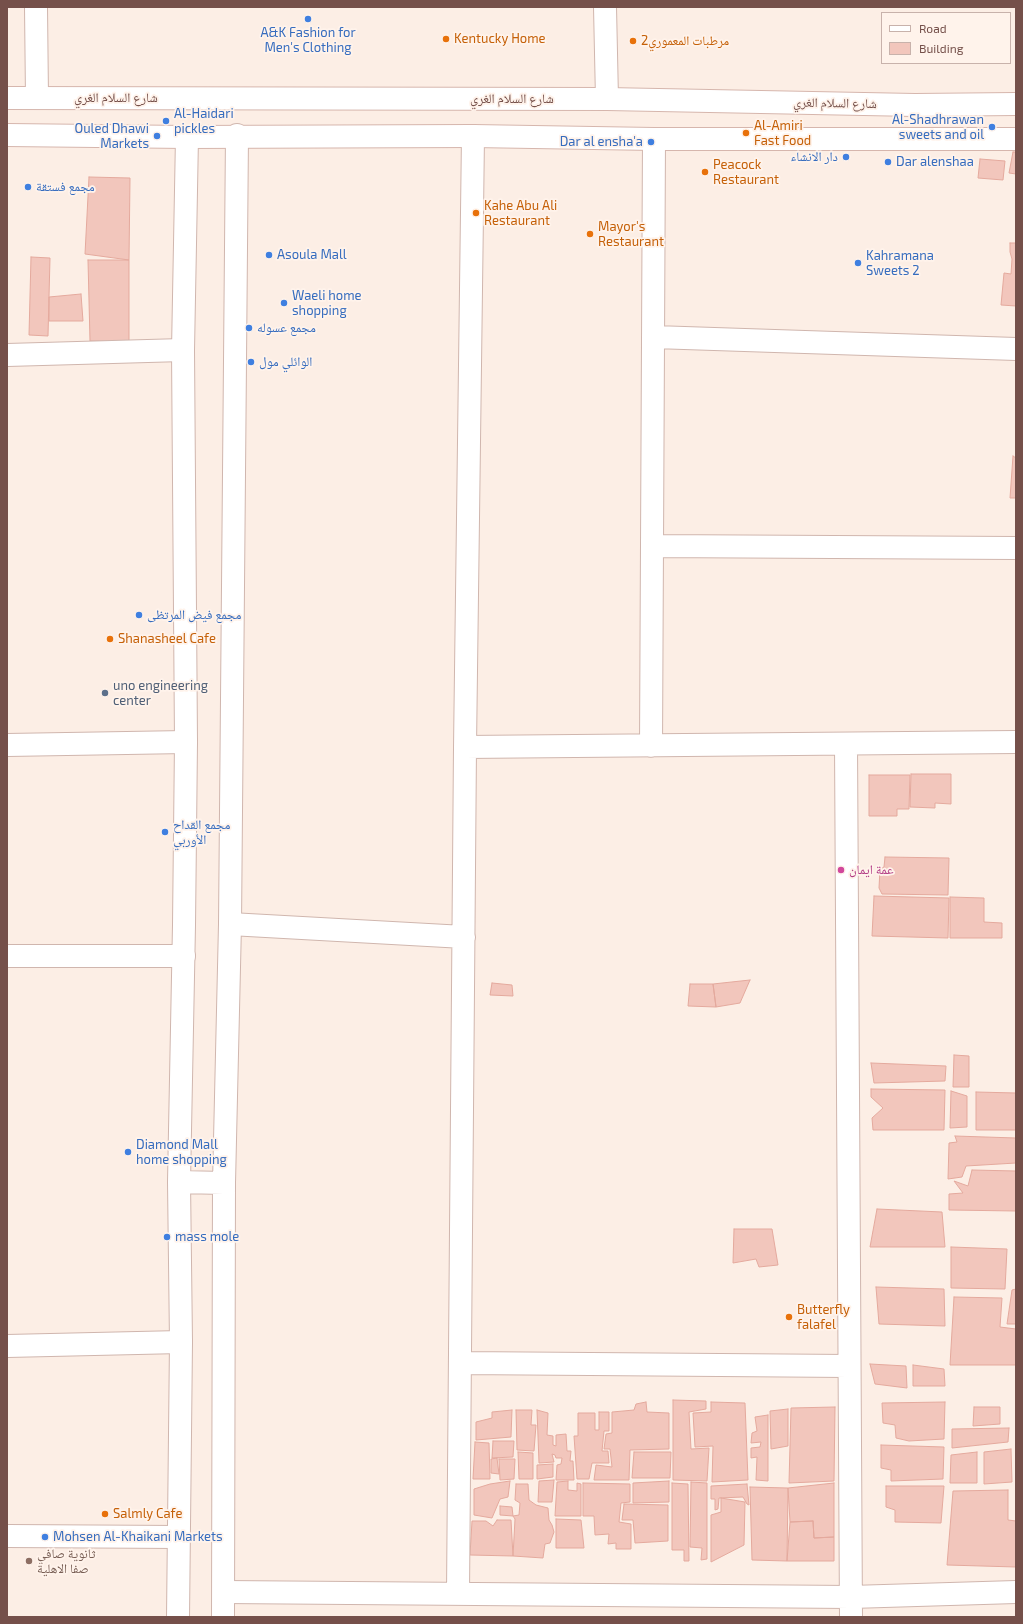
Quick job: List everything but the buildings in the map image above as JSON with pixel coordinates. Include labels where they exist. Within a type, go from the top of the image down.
[{"type":"street","points":[[36,7],[37,98]]},
{"type":"street","points":[[605,7],[607,99]]},
{"type":"street","name":"شارع السلام الغري","points":[[7,98],[607,99],[915,105],[1016,104]]},
{"type":"street","points":[[914,138],[915,105]]},
{"type":"street","points":[[7,135],[187,137],[473,136],[654,139],[1016,139]]},
{"type":"street","points":[[223,1617],[224,1183],[230,924],[238,136]]},
{"type":"street","points":[[458,1593],[465,747],[473,136]]},
{"type":"street","points":[[178,1617],[181,1342],[180,1182],[186,742],[183,350],[187,137]]},
{"type":"street","points":[[651,746],[654,139]]},
{"type":"street","points":[[654,337],[1016,350]]},
{"type":"street","points":[[7,355],[183,350]]},
{"type":"street","points":[[652,546],[1016,548]]},
{"type":"street","points":[[7,745],[186,742]]},
{"type":"street","points":[[465,747],[1016,742]]},
{"type":"street","points":[[846,744],[851,1607]]},
{"type":"street","points":[[230,924],[464,938]]},
{"type":"street","points":[[7,956],[184,956]]},
{"type":"street","points":[[180,1182],[224,1183]]},
{"type":"street","points":[[7,1346],[181,1342]]},
{"type":"street","points":[[461,1363],[849,1366]]},
{"type":"street","points":[[7,1536],[180,1537]]},
{"type":"street","points":[[224,1592],[458,1593],[851,1607],[1016,1592]]},
{"type":"place","name":"A&K Fashion for Men's Clothing","points":[[308,19]]},
{"type":"place","name":"Kentucky Home","points":[[446,39]]},
{"type":"place","name":"مرطبات المعموري2","points":[[633,41]]},
{"type":"place","name":"Al-Haidari pickles","points":[[166,121]]},
{"type":"place","name":"Al-Shadhrawan sweets and oil","points":[[992,127]]},
{"type":"place","name":"Al-Amiri Fast Food","points":[[746,133]]},
{"type":"place","name":"Ouled Dhawi Markets","points":[[157,136]]},
{"type":"place","name":"Dar al ensha'a","points":[[651,142]]},
{"type":"place","name":"دار الانشاء","points":[[846,157]]},
{"type":"place","name":"Dar alenshaa","points":[[888,162]]},
{"type":"place","name":"Peacock Restaurant","points":[[705,172]]},
{"type":"place","name":"مجمع فستقة","points":[[28,187]]},
{"type":"place","name":"Kahe Abu Ali Restaurant","points":[[476,213]]},
{"type":"place","name":"Mayor's Restaurant","points":[[590,234]]},
{"type":"place","name":"Asoula Mall","points":[[269,255]]},
{"type":"place","name":"Kahramana Sweets 2","points":[[858,263]]},
{"type":"place","name":"Waeli home shopping","points":[[284,303]]},
{"type":"place","name":"مجمع عسوله","points":[[249,328]]},
{"type":"place","name":"الوائلي مول","points":[[251,362]]},
{"type":"place","name":"مجمع فيض المرتظى","points":[[139,615]]},
{"type":"place","name":"Shanasheel Cafe","points":[[110,639]]},
{"type":"place","name":"uno engineering center","points":[[105,693]]},
{"type":"place","name":"مجمع القداح الأوربي","points":[[165,832]]},
{"type":"place","name":"عمة ايمان","points":[[841,870]]},
{"type":"place","name":"Diamond Mall home shopping","points":[[128,1152]]},
{"type":"place","name":"mass mole","points":[[167,1237]]},
{"type":"place","name":"Butterfly falafel","points":[[789,1317]]},
{"type":"place","name":"Salmly Cafe","points":[[105,1514]]},
{"type":"place","name":"Mohsen Al-Khaikani Markets","points":[[45,1537]]},
{"type":"place","name":"ثانوية صافي صفا الاهلية","points":[[29,1561]]}]
